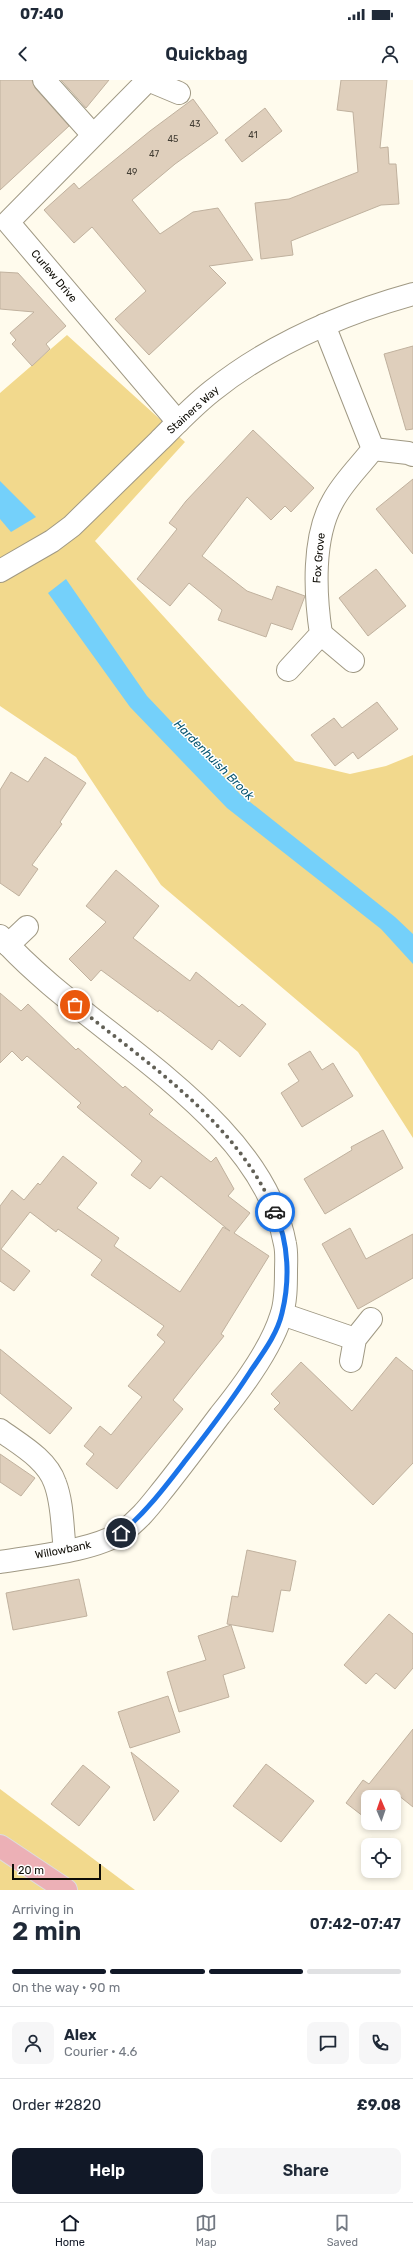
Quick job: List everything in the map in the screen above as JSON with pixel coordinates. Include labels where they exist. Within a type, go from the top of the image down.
[{"type":"main road","points":[[0,1846],[66,1890]]},
{"type":"street","points":[[44,80],[93,135]]},
{"type":"street","points":[[148,80],[179,93]]},
{"type":"street","name":"Curlew Drive","points":[[148,80],[4,224],[178,422]]},
{"type":"street","name":"Stainers Way","points":[[0,571],[52,541],[72,526],[178,422],[212,391],[246,367],[282,345],[324,325],[376,304],[413,294]]},
{"type":"street","points":[[324,325],[373,449],[408,453],[413,455]]},
{"type":"street","name":"Fox Grove","points":[[321,634],[316,598],[321,529],[333,500],[373,449]]},
{"type":"street","points":[[288,670],[321,634],[354,661]]},
{"type":"street","points":[[4,940],[27,927]]},
{"type":"street","name":"Willowbank","points":[[0,1562],[97,1543],[121,1533],[141,1516],[228,1406],[272,1339],[282,1314],[286,1282],[286,1246],[278,1217],[266,1189],[212,1105],[39,976],[4,940]]},
{"type":"street","points":[[282,1314],[355,1339]]},
{"type":"street","points":[[351,1361],[355,1339],[371,1320]]},
{"type":"street","points":[[0,1430],[37,1458],[55,1481],[59,1496],[64,1550]]},
{"type":"shaded area","points":[[67,335],[185,442],[95,541],[295,761],[350,774],[386,766],[413,755],[413,1138],[358,1052],[161,885],[76,757],[0,706],[0,393]]},
{"type":"shaded area","points":[[0,1789],[135,1890],[0,1890]]},
{"type":"water","points":[[0,481],[36,517],[11,532],[0,519]]},
{"type":"water","points":[[66,579],[147,696],[240,794],[395,917],[413,934],[413,964],[381,929],[227,808],[130,707],[48,593]]},
{"type":"building","points":[[0,80],[32,80],[35,88],[69,126],[0,190]]},
{"type":"building","points":[[61,80],[109,80],[86,108]]},
{"type":"building","points":[[341,80],[387,80],[380,148],[388,147],[389,164],[396,164],[399,204],[381,205],[291,241],[293,255],[261,259],[255,203],[289,199],[358,172],[353,112],[337,110]]},
{"type":"building","points":[[193,99],[218,133],[175,164],[132,200],[160,234],[193,212],[218,208],[253,260],[209,266],[226,283],[149,355],[115,319],[146,291],[92,227],[74,243],[44,210],[74,183],[79,189],[150,131]]},
{"type":"building","points":[[265,108],[282,131],[242,162],[225,140]]},
{"type":"building","points":[[0,272],[18,273],[66,326],[46,344],[50,349],[32,366],[12,344],[16,340],[10,333],[34,312],[0,309]]},
{"type":"building","points":[[413,346],[413,429],[406,430],[384,354]]},
{"type":"building","points":[[253,430],[314,488],[291,512],[285,506],[271,520],[247,497],[202,556],[247,591],[272,600],[277,586],[305,596],[292,630],[271,623],[266,637],[218,620],[222,610],[189,583],[170,606],[137,579],[177,529],[169,523],[186,501]]},
{"type":"building","points":[[413,479],[413,554],[376,509]]},
{"type":"building","points":[[376,569],[406,606],[368,636],[339,598]]},
{"type":"building","points":[[377,702],[398,729],[358,759],[353,752],[335,766],[311,735],[334,718],[342,728]]},
{"type":"building","points":[[45,757],[86,783],[60,822],[62,824],[32,865],[38,869],[19,896],[0,883],[0,790],[11,772],[28,782]]},
{"type":"building","points":[[116,870],[159,906],[133,938],[190,981],[196,972],[239,1007],[242,1004],[266,1024],[240,1057],[219,1040],[212,1050],[159,1010],[158,1012],[101,970],[91,981],[69,959],[106,922],[86,906]]},
{"type":"building","points":[[0,993],[21,1011],[28,1004],[76,1050],[78,1048],[123,1088],[125,1086],[153,1110],[149,1114],[211,1162],[216,1157],[234,1189],[228,1196],[250,1213],[234,1233],[269,1256],[221,1334],[224,1336],[173,1400],[183,1409],[117,1489],[86,1464],[94,1454],[84,1446],[100,1426],[111,1435],[142,1397],[128,1386],[165,1342],[157,1335],[164,1326],[91,1275],[102,1260],[58,1229],[56,1232],[30,1212],[1,1249],[30,1271],[14,1291],[0,1281],[0,1206],[12,1190],[24,1200],[38,1183],[40,1185],[63,1156],[97,1183],[77,1208],[119,1238],[114,1246],[180,1292],[223,1227],[230,1231],[161,1176],[150,1189],[131,1175],[142,1161],[77,1107],[81,1103],[27,1056],[22,1061],[12,1051],[0,1063]]},
{"type":"building","points":[[310,1051],[322,1070],[333,1063],[353,1096],[302,1127],[281,1093],[299,1081],[288,1064]]},
{"type":"building","points":[[383,1130],[403,1168],[325,1214],[304,1179],[352,1150],[351,1147]]},
{"type":"building","points":[[350,1228],[366,1259],[413,1234],[413,1278],[358,1309],[322,1244]]},
{"type":"building","points":[[0,1349],[72,1408],[50,1434],[0,1393]]},
{"type":"building","points":[[396,1357],[413,1371],[413,1463],[373,1505],[274,1409],[280,1403],[271,1394],[301,1362],[352,1411]]},
{"type":"building","points":[[0,1454],[35,1478],[21,1496],[0,1482]]},
{"type":"building","points":[[247,1550],[296,1561],[290,1591],[281,1590],[273,1632],[227,1624],[232,1596],[238,1597]]},
{"type":"building","points":[[79,1579],[87,1616],[13,1630],[6,1593]]},
{"type":"building","points":[[389,1614],[413,1634],[413,1668],[395,1689],[376,1673],[366,1684],[344,1665]]},
{"type":"building","points":[[231,1625],[245,1668],[223,1675],[229,1697],[179,1712],[167,1672],[206,1660],[198,1636]]},
{"type":"building","points":[[168,1696],[180,1732],[130,1748],[118,1712]]},
{"type":"building","points":[[413,1729],[413,1807],[401,1797],[401,1790],[361,1790],[361,1815],[346,1803],[363,1780],[369,1784]]},
{"type":"building","points":[[131,1752],[179,1791],[154,1821]]},
{"type":"building","points":[[266,1764],[314,1801],[281,1842],[233,1806]]},
{"type":"building","points":[[83,1765],[110,1787],[79,1826],[51,1804]]},
{"type":"way so far","points":[[75,1005],[206,1112],[241,1152],[266,1189],[275,1212]]},
{"type":"route","points":[[121,1533],[141,1516],[228,1406],[272,1339],[282,1314],[286,1282],[286,1246],[278,1217],[275,1212]]},
{"type":"water label","name":"Hardenhuish Brook","points":[[214,760]]}]
